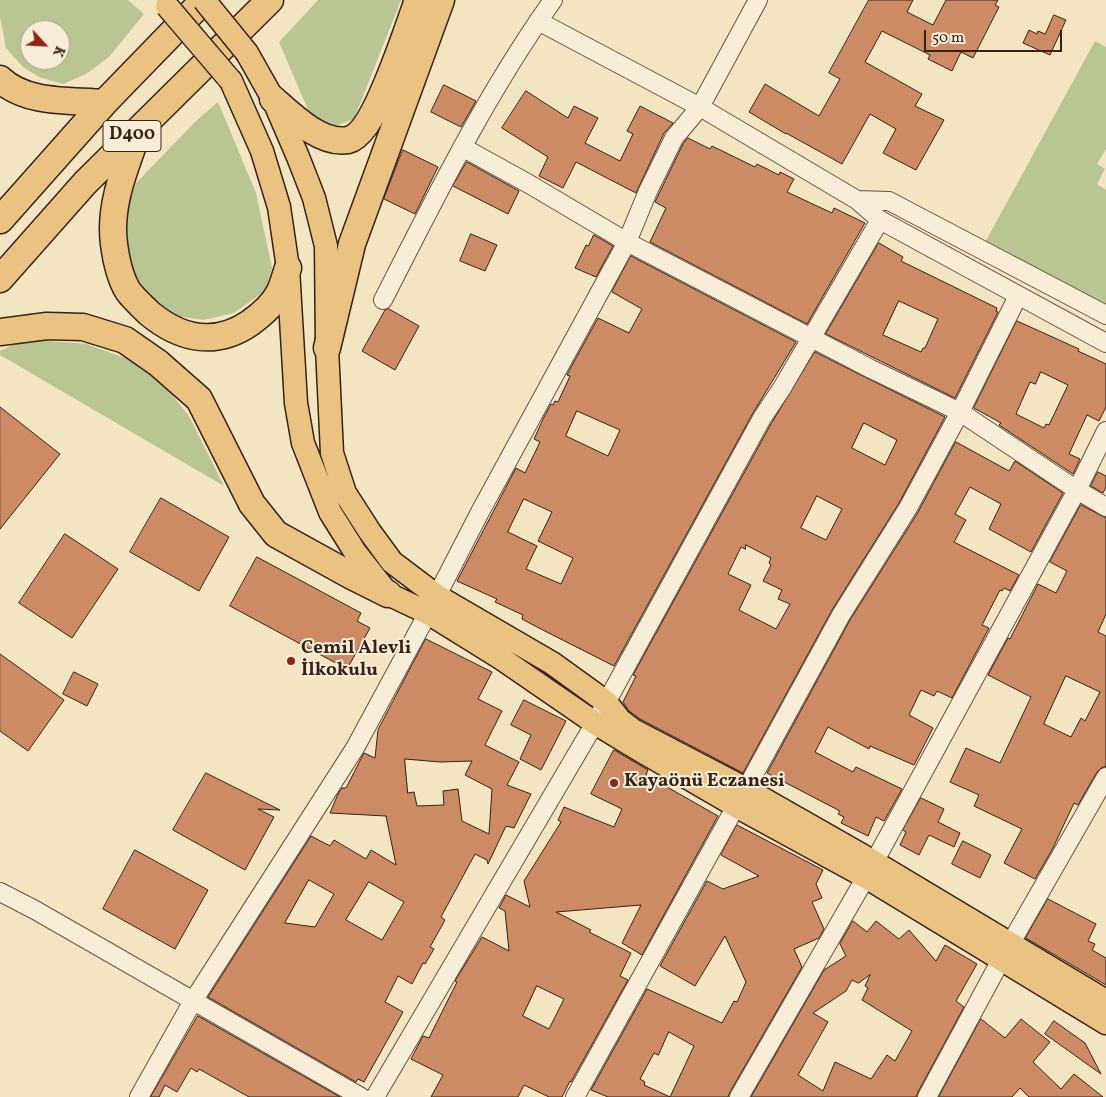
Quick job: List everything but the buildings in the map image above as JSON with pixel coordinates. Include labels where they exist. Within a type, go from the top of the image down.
[{"type":"highway","name":"D400","points":[[0,220],[104,103],[204,0]]},
{"type":"highway","name":"D400","points":[[0,279],[85,183],[270,0]]},
{"type":"highway","points":[[272,99],[296,120],[316,133],[330,139],[348,140],[358,134],[366,125],[384,90],[417,0]]},
{"type":"highway","points":[[328,348],[352,244],[441,0]]},
{"type":"highway","points":[[0,79],[21,92],[35,97],[104,103]]},
{"type":"highway","points":[[138,130],[117,189],[113,222],[114,243],[121,274],[128,290],[139,304],[168,328],[182,334],[197,337],[228,334],[244,327],[262,314],[279,295],[288,268]]},
{"type":"highway","points":[[0,332],[47,326],[83,327],[125,340],[158,363],[199,399],[252,504],[276,534],[388,594]]},
{"type":"main road","points":[[204,0],[247,53],[272,99],[314,198],[326,246],[332,453],[346,493],[370,532],[392,562],[432,604],[502,658],[595,723],[741,797],[870,869],[1006,951],[1106,1001]]},
{"type":"main road","points":[[164,3],[231,81],[264,161],[278,207],[288,268],[296,403],[303,443],[330,512],[355,552],[388,594],[432,604],[552,663],[606,702],[620,720],[633,730],[741,797]]},
{"type":"main road","points":[[1006,951],[1106,1023]]},
{"type":"street","points":[[382,300],[462,147],[552,0]]},
{"type":"street","points":[[139,1097],[193,1001],[355,748],[480,512],[627,242],[648,191],[674,138],[700,107],[758,0]]},
{"type":"street","points":[[538,20],[700,107],[857,200],[880,220],[1106,344]]},
{"type":"street","points":[[462,147],[627,242],[871,369],[960,412],[1077,490],[1106,507]]},
{"type":"street","points":[[857,200],[890,201],[1106,315]]},
{"type":"street","points":[[375,1097],[595,723],[762,418],[782,388],[810,337],[880,220]]},
{"type":"street","points":[[576,1097],[841,615],[908,508],[960,412],[1018,296]]},
{"type":"street","points":[[739,1097],[870,869],[1077,490],[1106,431]]},
{"type":"street","points":[[927,1097],[1006,951],[1106,777]]},
{"type":"street","points":[[0,892],[361,1097]]},
{"type":"green space","points":[[0,0],[128,0],[144,14],[109,57],[86,74],[63,84],[39,77],[28,70],[70,70],[70,20],[20,20],[20,64],[6,48],[0,17]]},
{"type":"green space","points":[[318,0],[401,0],[354,119],[330,128],[311,117],[279,42]]},
{"type":"green space","points":[[1095,41],[1106,47],[1106,149],[1097,164],[1105,169],[1097,184],[1106,190],[1106,315],[982,248]]},
{"type":"green space","points":[[218,102],[256,193],[272,268],[265,291],[234,313],[203,320],[177,316],[160,304],[134,276],[127,237],[125,212],[136,183],[196,121]]},
{"type":"green space","points":[[36,340],[86,344],[128,359],[160,380],[189,416],[224,486],[0,355],[0,351],[13,345]]},
{"type":"place","name":"Cemil Alevli İlkokulu","points":[[291,661]]},
{"type":"place","name":"Kayaönü Eczanesi","points":[[614,783]]}]
